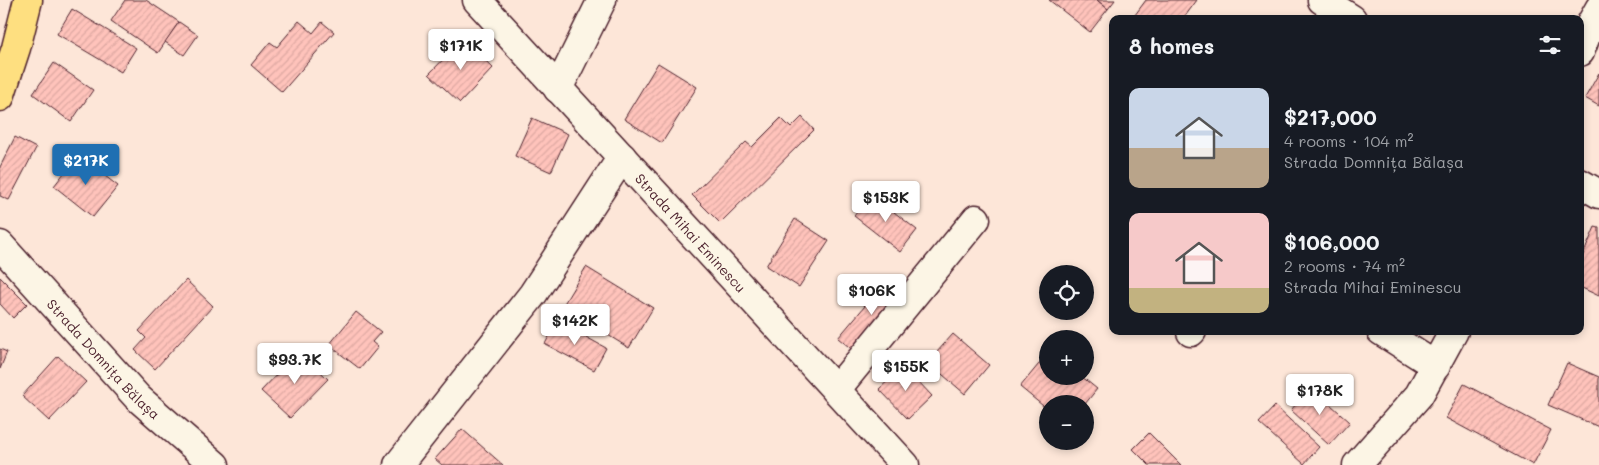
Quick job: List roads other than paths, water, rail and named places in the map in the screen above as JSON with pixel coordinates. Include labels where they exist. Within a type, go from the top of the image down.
[{"type":"main road","points":[[0,97],[16,48],[28,0]]},
{"type":"street","name":"Strada Mihai Eminescu","points":[[477,0],[905,465]]},
{"type":"street","points":[[558,89],[602,0]]},
{"type":"street","points":[[1322,0],[1346,15]]},
{"type":"street","points":[[1584,41],[1590,24],[1599,9]]},
{"type":"street","points":[[398,465],[534,294],[622,157]]},
{"type":"street","points":[[1584,185],[1599,194]]},
{"type":"street","points":[[836,390],[976,219]]},
{"type":"street","name":"Strada Domnița Bălașa","points":[[0,245],[138,398],[215,465]]},
{"type":"street","points":[[1387,335],[1436,366]]},
{"type":"street","points":[[1357,465],[1419,395],[1452,335]]}]
